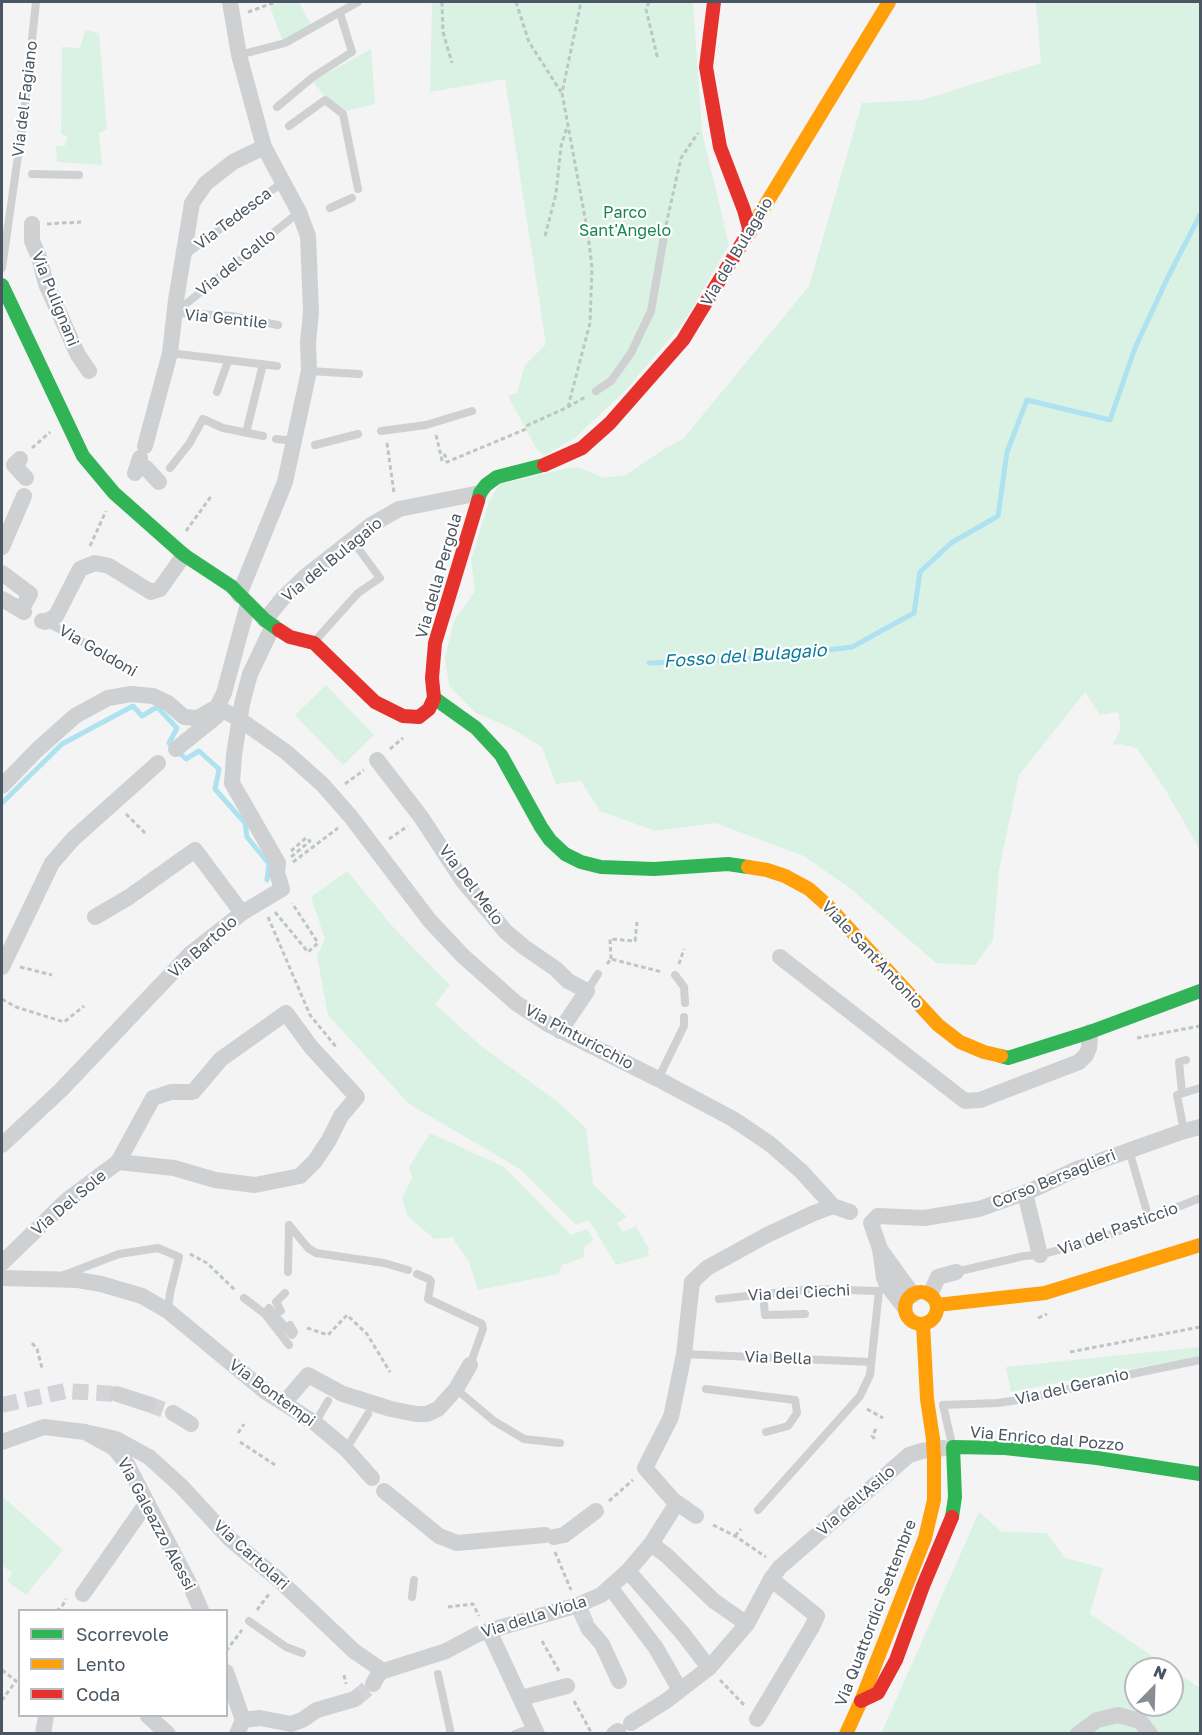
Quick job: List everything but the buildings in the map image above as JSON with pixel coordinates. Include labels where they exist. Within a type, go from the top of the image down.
[{"type":"main road","points":[[714,2],[706,67],[720,147],[750,232]]},
{"type":"main road","name":"Via del Bulagaio","points":[[480,493],[497,477],[542,465],[582,448],[610,423],[676,349],[750,232],[889,2]]},
{"type":"main road","points":[[2,285],[64,419],[84,456],[114,493],[179,551],[231,586],[269,623],[290,637],[314,643],[375,702],[403,716],[419,717],[429,709],[434,698]]},
{"type":"main road","name":"Via della Pergola","points":[[434,698],[432,678],[435,643],[480,493]]},
{"type":"main road","name":"Viale Sant'Antonio","points":[[434,698],[468,721],[501,755],[550,840],[565,854],[581,862],[601,867],[654,869],[728,864],[749,866],[785,876],[809,889],[851,928],[938,1025],[960,1042],[995,1057],[1008,1058],[1090,1032],[1200,991]]},
{"type":"main road","points":[[921,1301],[1045,1293],[1200,1245]]},
{"type":"main road","points":[[921,1301],[936,1315],[928,1323],[913,1322],[909,1318],[921,1301]]},
{"type":"main road","name":"Via Quattordici Settembre","points":[[846,1734],[925,1538],[934,1500],[933,1439],[927,1399],[923,1324]]},
{"type":"main road","name":"Via Enrico dal Pozzo","points":[[861,1701],[878,1693],[896,1660],[923,1586],[952,1520],[956,1497],[953,1447],[1005,1448],[1062,1454],[1200,1474]]},
{"type":"street","points":[[176,749],[220,709],[244,600],[287,483],[310,370],[308,236],[304,217],[283,182],[266,143],[239,56],[231,9]]},
{"type":"street","points":[[159,482],[141,461],[170,353],[192,203],[206,183],[233,162],[266,143]]},
{"type":"street","name":"Via Pulignani","points":[[32,225],[32,241],[46,284],[78,355],[89,371]]},
{"type":"street","points":[[20,459],[14,465],[26,478]]},
{"type":"street","name":"Via del Bulagaio","points":[[239,720],[250,674],[269,623],[283,598],[306,576],[371,525],[399,509],[480,493]]},
{"type":"street","points":[[2,547],[24,496]]},
{"type":"street","points":[[44,621],[56,616],[80,569],[95,563],[109,566],[151,592],[160,589],[179,551]]},
{"type":"street","points":[[2,573],[30,594],[22,611],[2,602]]},
{"type":"street","points":[[2,786],[75,716],[108,698],[131,694],[153,696],[168,703],[184,717],[198,718],[220,709]]},
{"type":"street","name":"Via Pinturicchio","points":[[220,709],[286,752],[322,784],[351,817],[430,921],[463,956],[516,1003],[560,1031],[658,1078],[733,1119],[770,1144],[801,1171],[833,1206],[860,1216]]},
{"type":"street","points":[[239,720],[232,783],[278,863],[277,873],[282,888]]},
{"type":"street","name":"Via Del Melo","points":[[376,760],[421,817],[464,881],[506,932],[556,969],[568,981],[587,991]]},
{"type":"street","points":[[3,964],[52,863],[73,839],[158,763]]},
{"type":"street","points":[[95,917],[129,897],[195,850],[242,913]]},
{"type":"street","name":"Via Bartolo","points":[[2,1145],[61,1090],[190,954],[242,913],[282,888]]},
{"type":"street","points":[[780,957],[965,1101],[980,1100],[1079,1062],[1089,1048],[1090,1032]]},
{"type":"street","points":[[560,1031],[587,991]]},
{"type":"street","name":"Via Del Sole","points":[[2,1263],[66,1201],[118,1162],[153,1098],[171,1092],[193,1092],[221,1059],[286,1013],[311,1047],[357,1097],[341,1116],[315,1161],[300,1176],[255,1185],[215,1180],[174,1168],[118,1162]]},
{"type":"street","name":"Corso Bersaglieri","points":[[860,1216],[924,1218],[979,1209],[1025,1193],[1077,1168],[1200,1126]]},
{"type":"street","points":[[1025,1193],[1040,1255]]},
{"type":"street","points":[[696,1516],[677,1503],[645,1468],[670,1417],[681,1387],[684,1354],[694,1301],[692,1282],[707,1268],[767,1235],[833,1206]]},
{"type":"street","points":[[860,1216],[880,1249],[889,1284],[921,1301]]},
{"type":"street","name":"Via del Pasticcio","points":[[921,1301],[938,1277],[960,1271]]},
{"type":"street","name":"Via Bontempi","points":[[2,1278],[56,1279],[100,1284],[142,1296],[168,1311],[266,1392],[315,1423],[346,1449],[372,1478]]},
{"type":"street","points":[[284,1403],[308,1375],[343,1394],[391,1409],[427,1414],[438,1409],[456,1389],[470,1365]]},
{"type":"street","points":[[117,1394],[148,1404]]},
{"type":"street","points":[[173,1413],[191,1424]]},
{"type":"street","name":"Via Galeazzo Alessi","points":[[2,1442],[44,1427],[85,1432],[114,1448],[126,1464],[191,1587],[200,1609]]},
{"type":"street","name":"Via Cartolari","points":[[85,1432],[116,1439],[149,1457],[181,1486],[230,1539],[279,1580],[378,1677]]},
{"type":"street","name":"Via dell'Asilo","points":[[776,1573],[909,1455],[953,1447]]},
{"type":"street","points":[[384,1491],[423,1530],[457,1543],[554,1536],[596,1511]]},
{"type":"street","name":"Via della Viola","points":[[378,1677],[436,1663],[446,1651],[487,1631],[579,1607],[601,1595],[628,1571],[651,1544],[677,1503]]},
{"type":"street","points":[[83,1594],[146,1504]]},
{"type":"street","points":[[651,1544],[666,1555],[714,1601],[747,1624]]},
{"type":"street","points":[[628,1571],[684,1635],[709,1668]]},
{"type":"street","points":[[621,1729],[709,1668],[747,1624],[776,1573],[817,1616],[759,1721]]},
{"type":"street","points":[[610,1587],[656,1648],[680,1690]]},
{"type":"street","points":[[588,1629],[602,1644],[619,1681]]},
{"type":"street","points":[[487,1631],[535,1731]]},
{"type":"street","points":[[228,1679],[240,1726],[260,1718],[291,1724],[302,1720],[316,1710],[355,1699]]},
{"type":"street","points":[[521,1698],[567,1686]]},
{"type":"street","points":[[1078,1734],[1097,1720],[1118,1715],[1140,1721],[1150,1734]]},
{"type":"street","points":[[43,1734],[46,1717]]},
{"type":"street","points":[[149,1717],[168,1734]]},
{"type":"lane","name":"Via del Fagiano","points":[[2,268],[24,174],[36,2]]},
{"type":"lane","points":[[239,56],[285,42],[358,2]]},
{"type":"lane","points":[[277,107],[313,77],[352,52],[340,13]]},
{"type":"lane","points":[[289,126],[325,100],[343,114],[357,189]]},
{"type":"lane","points":[[24,174],[79,175]]},
{"type":"lane","name":"Via Tedesca","points":[[183,256],[283,182]]},
{"type":"lane","points":[[330,208],[352,198]]},
{"type":"lane","name":"Via del Gallo","points":[[174,314],[304,217]]},
{"type":"lane","points":[[596,391],[611,381],[631,353],[651,311],[664,236]]},
{"type":"lane","name":"Via Gentile","points":[[174,314],[232,316],[278,325]]},
{"type":"lane","points":[[170,353],[277,366]]},
{"type":"lane","points":[[217,392],[228,361]]},
{"type":"lane","points":[[246,433],[263,364]]},
{"type":"lane","points":[[310,370],[359,374]]},
{"type":"lane","points":[[383,431],[433,423],[472,411]]},
{"type":"lane","points":[[170,468],[189,444],[203,419],[224,428],[263,436]]},
{"type":"lane","points":[[315,445],[358,434]]},
{"type":"lane","points":[[276,440],[295,441]]},
{"type":"lane","points":[[314,643],[358,593],[380,578],[352,540]]},
{"type":"lane","name":"Via Goldoni","points":[[44,621],[125,665]]},
{"type":"lane","points":[[587,991],[598,974]]},
{"type":"lane","points":[[675,975],[684,987],[685,1003]]},
{"type":"lane","points":[[658,1078],[684,1026],[684,1017]]},
{"type":"lane","points":[[1182,1093],[1179,1062],[1186,1060]]},
{"type":"lane","points":[[1184,1131],[1177,1095],[1200,1088]]},
{"type":"lane","points":[[1129,1150],[1149,1219]]},
{"type":"lane","name":"Via del Pasticcio","points":[[960,1271],[1040,1255],[1104,1237],[1200,1198]]},
{"type":"lane","points":[[288,1272],[289,1225],[308,1248],[316,1253],[384,1263],[408,1270]]},
{"type":"lane","points":[[56,1279],[119,1254],[158,1248],[179,1257],[168,1311]]},
{"type":"lane","points":[[417,1274],[431,1281],[428,1299],[482,1324],[483,1329],[470,1365]]},
{"type":"lane","points":[[758,1510],[855,1402],[870,1375],[889,1284]]},
{"type":"lane","name":"Via dei Ciechi","points":[[719,1299],[889,1284]]},
{"type":"lane","points":[[281,1311],[276,1302],[285,1293]]},
{"type":"lane","points":[[763,1294],[765,1315],[805,1314]]},
{"type":"lane","points":[[244,1298],[266,1314],[289,1345]]},
{"type":"lane","points":[[266,1314],[269,1308],[292,1335],[292,1328]]},
{"type":"lane","name":"Via Bella","points":[[684,1354],[872,1362]]},
{"type":"lane","name":"Via del Geranio","points":[[953,1447],[948,1434],[943,1405],[999,1403],[1031,1398],[1200,1360]]},
{"type":"lane","points":[[456,1389],[494,1421],[524,1439],[560,1443]]},
{"type":"lane","points":[[706,1389],[795,1400],[797,1413],[788,1426],[766,1432]]},
{"type":"lane","points":[[315,1423],[328,1401]]},
{"type":"lane","points":[[346,1449],[368,1414]]},
{"type":"lane","points":[[412,1597],[414,1580]]},
{"type":"lane","points":[[249,1621],[286,1647],[302,1653]]},
{"type":"lane","points":[[436,1663],[451,1734]]},
{"type":"lane","points":[[515,1734],[535,1731]]},
{"type":"path","points":[[231,9],[276,2]]},
{"type":"path","points":[[442,2],[443,32],[452,63]]},
{"type":"path","points":[[516,2],[529,42],[562,93],[592,268],[590,323],[568,407]]},
{"type":"path","points":[[562,93],[581,2]]},
{"type":"path","points":[[649,2],[646,9],[658,60]]},
{"type":"path","points":[[664,236],[681,158],[714,109]]},
{"type":"path","points":[[546,236],[556,194],[561,146],[568,125]]},
{"type":"path","points":[[433,423],[442,459],[445,455],[447,462],[526,429],[528,425],[596,391]]},
{"type":"path","points":[[20,459],[64,419]]},
{"type":"path","points":[[383,431],[399,509]]},
{"type":"path","points":[[80,569],[114,493]]},
{"type":"path","points":[[179,551],[212,495]]},
{"type":"path","points":[[114,802],[146,834]]},
{"type":"path","points":[[278,863],[306,838],[310,841],[288,860],[291,863],[323,841],[351,817]]},
{"type":"path","points":[[375,849],[421,817]]},
{"type":"path","points":[[282,888],[318,943],[308,952],[272,909],[268,917],[306,1001]]},
{"type":"path","points":[[611,960],[610,939],[635,940],[637,922]]},
{"type":"path","points":[[611,960],[675,975],[684,949]]},
{"type":"path","points":[[598,974],[611,960]]},
{"type":"path","points":[[3,964],[52,975]]},
{"type":"path","points":[[2,999],[16,1007],[64,1022],[84,1006]]},
{"type":"path","points":[[1134,1039],[1200,1026]]},
{"type":"path","points":[[207,1263],[244,1298]]},
{"type":"path","points":[[292,1328],[297,1335],[308,1328],[328,1335],[347,1315],[367,1334],[390,1372]]},
{"type":"path","points":[[1070,1352],[1200,1327]]},
{"type":"path","points":[[32,1343],[37,1348],[42,1368]]},
{"type":"path","points":[[855,1402],[883,1418]]},
{"type":"path","points":[[238,1433],[244,1424]]},
{"type":"path","points":[[876,1429],[872,1436],[876,1440]]},
{"type":"path","points":[[240,1442],[274,1465]]},
{"type":"path","points":[[596,1511],[625,1489],[645,1468]]},
{"type":"path","points":[[713,1525],[735,1536],[776,1573]]},
{"type":"path","points":[[735,1536],[741,1529]]},
{"type":"path","points":[[554,1536],[555,1554],[579,1607]]},
{"type":"path","points":[[448,1607],[473,1604],[487,1631]]},
{"type":"path","points":[[542,1641],[592,1734]]},
{"type":"path","points":[[709,1668],[759,1721]]},
{"type":"path","points":[[2,1670],[16,1681],[2,1700]]},
{"type":"green space","points":[[279,2],[299,2],[312,26],[283,42],[270,7]]},
{"type":"green space","name":"Parco Sant'Angelo","points":[[432,2],[693,2],[702,132],[729,245],[684,322],[624,392],[576,437],[544,456],[536,448],[508,396],[517,393],[525,365],[546,344],[505,79],[430,92]]},
{"type":"green space","points":[[1036,2],[1200,2],[1200,850],[1166,791],[1137,748],[1120,744],[1112,745],[1121,729],[1118,712],[1100,715],[1085,692],[1019,775],[999,870],[993,940],[975,965],[936,963],[851,889],[804,856],[715,823],[655,831],[600,811],[581,781],[556,784],[542,747],[509,727],[476,713],[449,686],[445,658],[454,621],[475,591],[471,560],[489,501],[500,484],[578,467],[604,478],[626,475],[683,439],[809,286],[862,103],[922,100],[1041,63]]},
{"type":"green space","points":[[85,30],[99,33],[107,129],[99,133],[102,165],[57,162],[56,146],[65,146],[67,136],[61,134],[62,47],[80,48]]},
{"type":"green space","points":[[371,49],[375,104],[346,111],[324,96],[313,81]]},
{"type":"green space","points":[[326,685],[374,735],[343,765],[295,715]]},
{"type":"green space","points":[[347,871],[393,927],[450,985],[435,1004],[480,1045],[559,1103],[586,1128],[593,1184],[627,1217],[617,1223],[623,1232],[636,1226],[649,1249],[647,1251],[649,1256],[616,1265],[589,1220],[576,1225],[520,1169],[409,1104],[328,1015],[317,956],[325,939],[311,897]]},
{"type":"green space","points":[[430,1133],[504,1167],[571,1235],[587,1229],[594,1240],[585,1246],[583,1258],[562,1265],[558,1274],[478,1290],[469,1262],[452,1237],[434,1239],[408,1216],[402,1199],[412,1178],[409,1167]]},
{"type":"green space","points":[[1200,1347],[1200,1356],[1011,1392],[1006,1367]]},
{"type":"green space","points":[[2,1496],[63,1550],[26,1595],[7,1581],[12,1573],[2,1565]]},
{"type":"green space","points":[[979,1512],[1002,1532],[1047,1533],[1065,1558],[1103,1568],[1090,1614],[1154,1657],[1124,1657],[1124,1717],[1184,1717],[1184,1677],[1200,1688],[1200,1733],[881,1734]]},
{"type":"waterway","name":"Fosso del Bulagaio","points":[[649,663],[767,658],[852,647],[914,613],[920,572],[951,543],[998,516],[1007,452],[1027,400],[1110,420],[1135,348],[1200,215]]},
{"type":"waterway","points":[[2,803],[62,744],[133,706],[142,716],[157,707],[177,728],[169,743],[186,759],[199,751],[219,769],[215,789],[245,823],[247,837],[269,864],[267,880]]},
{"type":"tunnel","points":[[2,1405],[65,1391],[117,1394]]},
{"type":"tunnel","points":[[148,1404],[173,1413]]},
{"type":"tunnel","points":[[580,1610],[588,1628]]},
{"type":"tunnel","points":[[355,1699],[373,1684]]},
{"type":"traffic: fast","points":[[2,285],[83,456],[114,493],[184,555],[231,586],[265,620],[279,630]]},
{"type":"traffic: fast","points":[[478,501],[486,485],[497,477],[540,466]]},
{"type":"traffic: fast","points":[[434,698],[476,728],[501,755],[541,827],[550,840],[565,854],[581,862],[601,867],[654,869],[728,864],[748,867]]},
{"type":"traffic: fast","points":[[1001,1056],[1008,1058],[1090,1032],[1200,991]]},
{"type":"traffic: fast","points":[[952,1517],[955,1497],[953,1447],[1005,1448],[1097,1458],[1200,1474]]},
{"type":"traffic: slow","points":[[755,222],[889,2]]},
{"type":"traffic: slow","points":[[748,867],[785,876],[809,889],[828,906],[938,1025],[960,1042],[1001,1056]]},
{"type":"traffic: slow","points":[[937,1305],[1045,1293],[1200,1245]]},
{"type":"traffic: slow","points":[[921,1292],[932,1297],[937,1308],[932,1319],[921,1324],[910,1319],[905,1308],[910,1297],[921,1292]]},
{"type":"traffic: slow","points":[[923,1324],[927,1399],[933,1439]]},
{"type":"traffic: slow","points":[[933,1439],[934,1458]]},
{"type":"traffic: slow","points":[[846,1734],[925,1538],[934,1500],[934,1458]]},
{"type":"traffic: jam","points":[[714,2],[706,67],[720,147],[750,232]]},
{"type":"traffic: jam","points":[[544,465],[582,448],[610,423],[683,340],[755,222]]},
{"type":"traffic: jam","points":[[279,630],[290,637],[314,643],[375,702],[403,716],[419,717],[429,709],[434,698],[432,678],[435,643],[478,501]]},
{"type":"traffic: jam","points":[[861,1701],[878,1693],[896,1660],[923,1586],[952,1517]]}]
